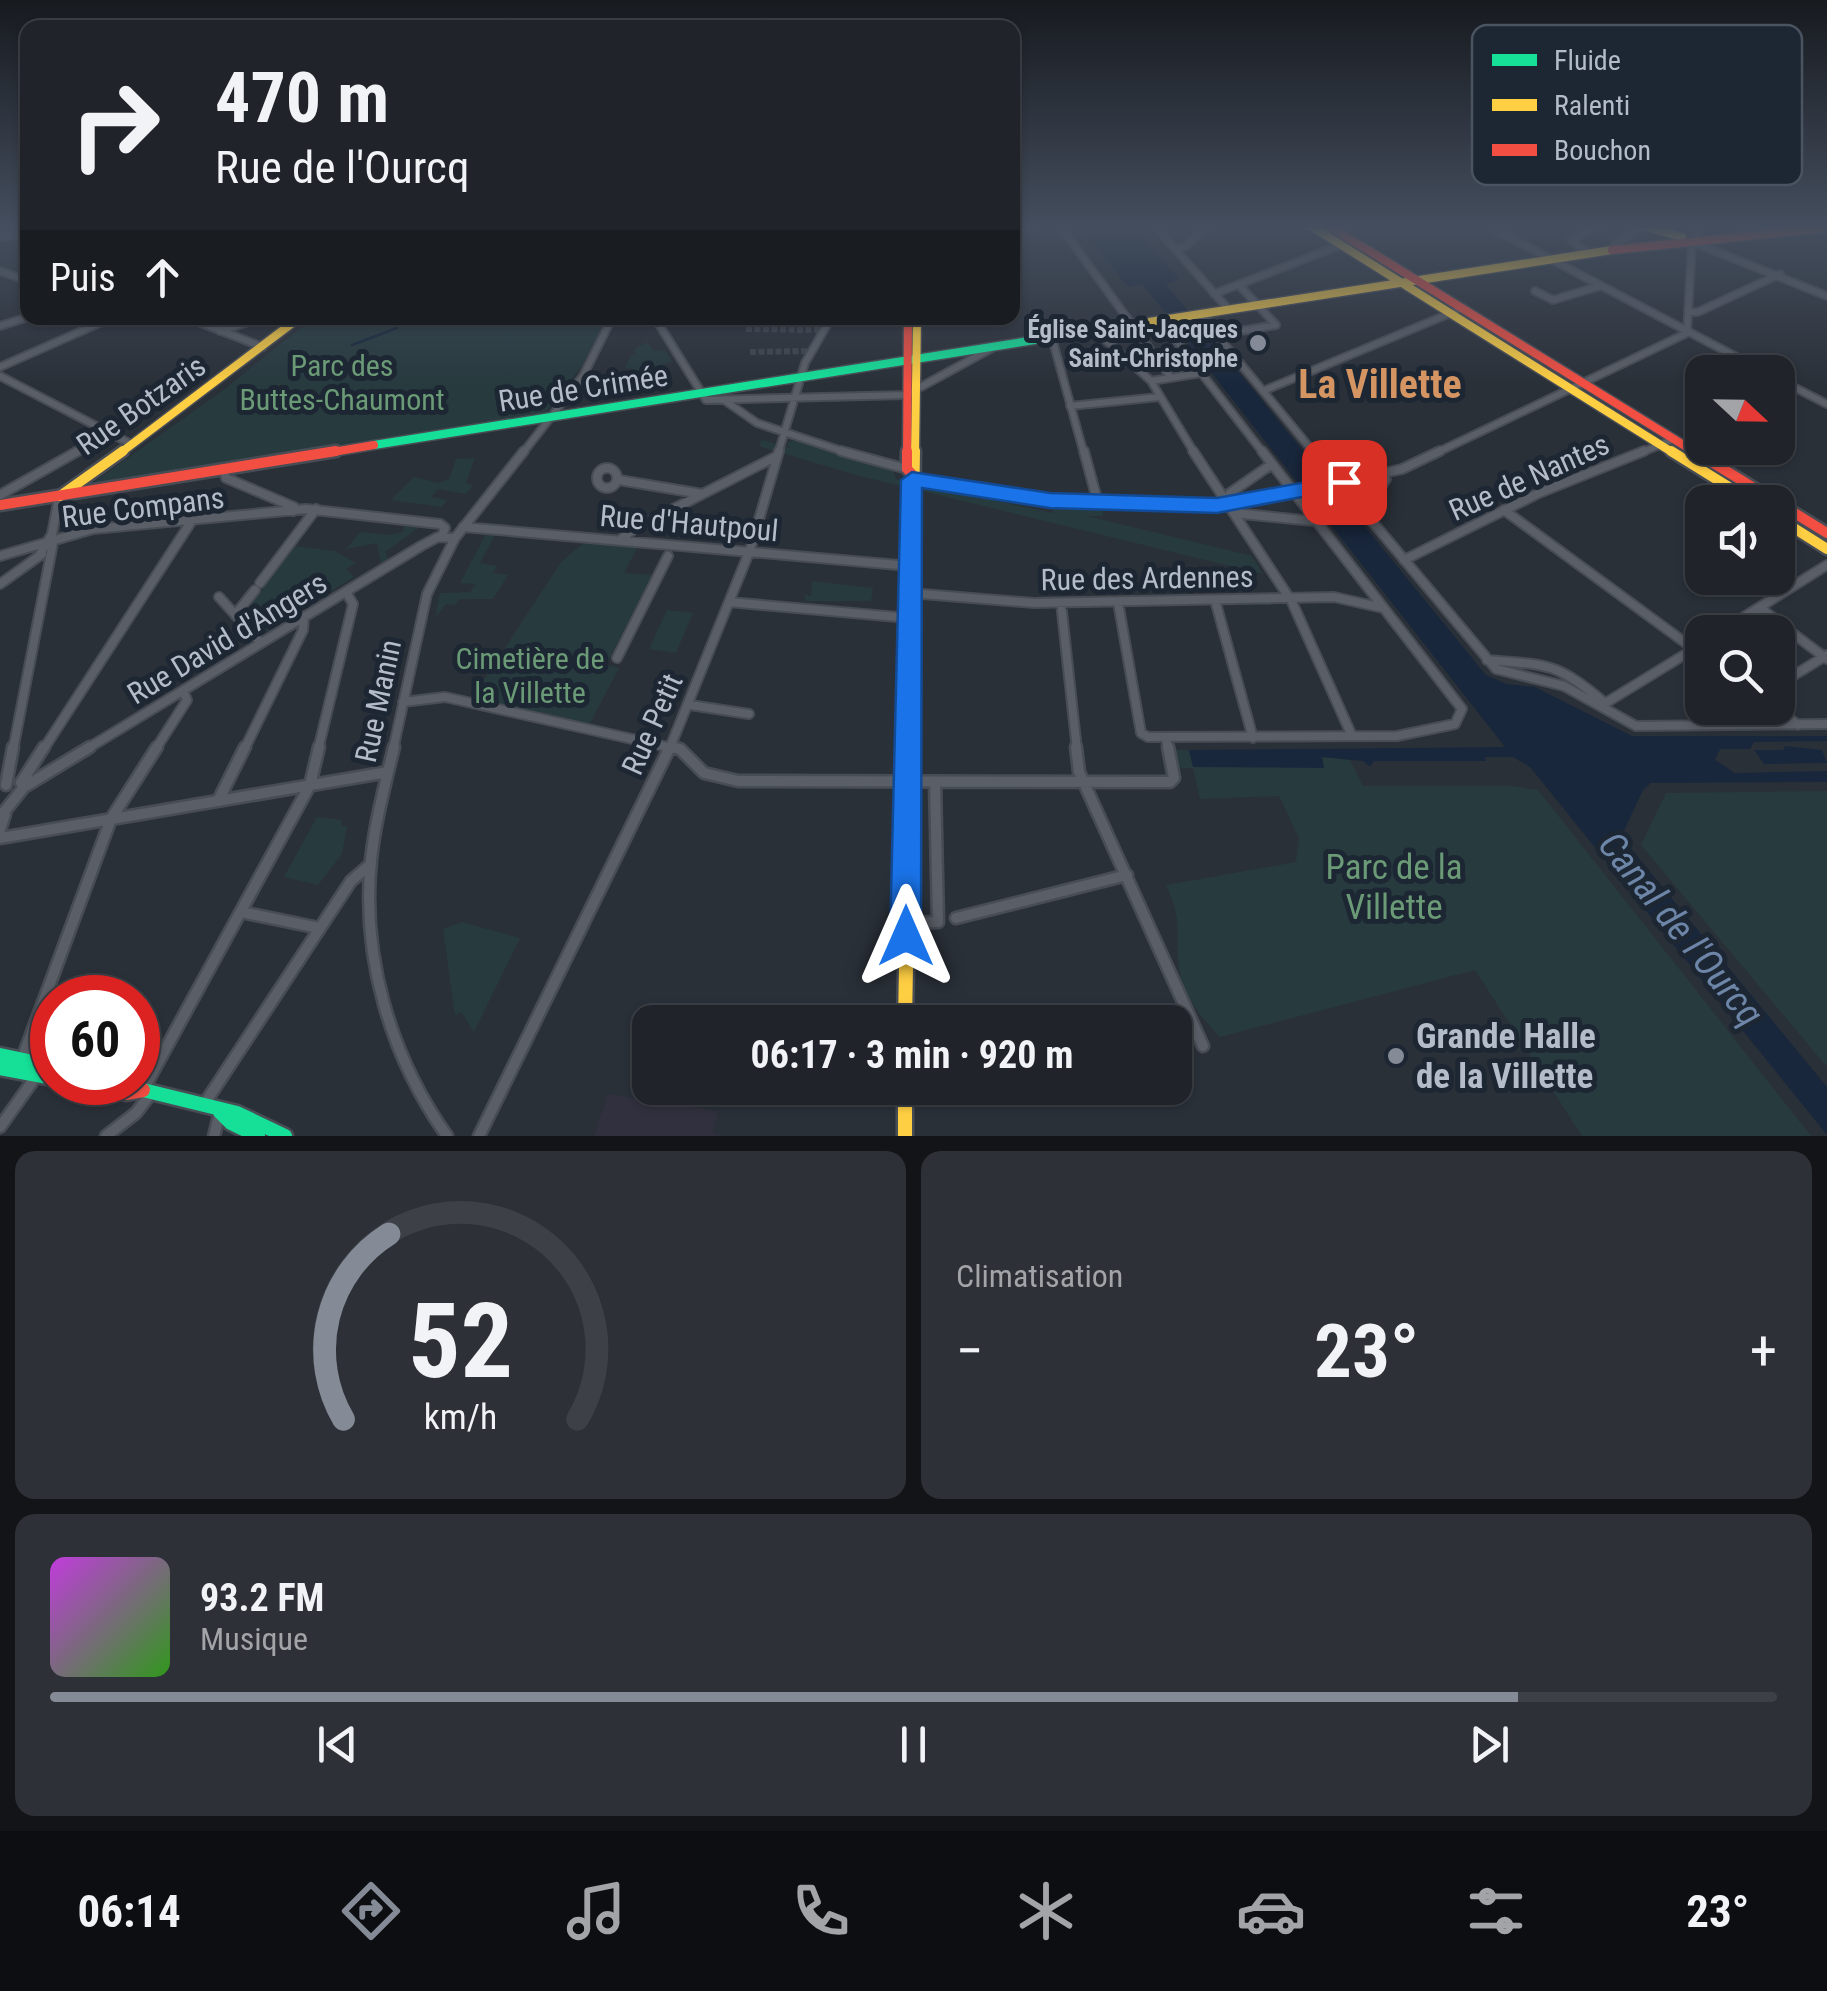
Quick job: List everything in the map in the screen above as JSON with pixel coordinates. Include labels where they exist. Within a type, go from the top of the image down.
[{"type":"main road","points":[[1398,279],[1585,384],[1827,533]]},
{"type":"main road","points":[[1210,314],[1416,279]]},
{"type":"main road","points":[[1416,279],[1573,390],[1726,485]]},
{"type":"main road","name":"Rue de Crimée","points":[[1,498],[60,497],[1210,314]]},
{"type":"main road","name":"Rue Botzaris","points":[[60,497],[291,325]]},
{"type":"main road","points":[[905,1005],[912,393],[909,325]]},
{"type":"main road","points":[[912,360],[916,325]]},
{"type":"main road","points":[[1795,528],[1827,548]]},
{"type":"main road","points":[[0,1055],[30,1061]]},
{"type":"main road","points":[[0,1068],[30,1073]]},
{"type":"main road","points":[[160,1094],[220,1112],[237,1113],[285,1136]]},
{"type":"main road","points":[[905,1105],[905,1136]]},
{"type":"main road","points":[[220,1112],[231,1123],[258,1136]]},
{"type":"street","points":[[1099,279],[1171,378]]},
{"type":"street","points":[[1201,279],[1229,310]]},
{"type":"street","points":[[1214,294],[1255,279]]},
{"type":"street","points":[[1587,279],[1731,355]]},
{"type":"street","points":[[1688,334],[1691,279]]},
{"type":"street","points":[[1688,312],[1698,312],[1769,279]]},
{"type":"street","points":[[1791,279],[1827,296]]},
{"type":"street","points":[[1216,335],[1276,325],[1240,285]]},
{"type":"street","points":[[1536,291],[1553,300],[1600,286]]},
{"type":"street","points":[[1263,392],[1458,311]]},
{"type":"street","points":[[1210,314],[1202,316],[1216,335],[1496,669],[1564,686],[1603,704]]},
{"type":"street","points":[[1118,602],[1140,733],[1166,738],[1397,736],[1455,724],[1462,709],[1161,321]]},
{"type":"street","points":[[0,369],[97,325]]},
{"type":"street","points":[[205,325],[264,348]]},
{"type":"street","points":[[220,331],[239,325]]},
{"type":"street","name":"Rue Manin","points":[[447,1136],[418,1095],[395,1039],[373,940],[371,864],[388,772],[427,594],[455,538],[594,359],[609,325]]},
{"type":"street","points":[[659,325],[706,400],[912,393],[992,348]]},
{"type":"street","name":"Rue Petit","points":[[478,1136],[690,705],[750,550],[804,362],[827,325]]},
{"type":"street","points":[[1096,331],[1151,382],[1226,505],[1240,518],[1288,598],[1352,736]]},
{"type":"street","points":[[724,400],[740,417],[910,474],[1050,501],[1226,505],[1385,474],[1688,334]]},
{"type":"street","points":[[1052,338],[1098,502]]},
{"type":"street","points":[[0,369],[131,444]]},
{"type":"street","points":[[1151,382],[1201,373]]},
{"type":"street","points":[[1795,388],[1827,404]]},
{"type":"street","points":[[1070,406],[1159,397]]},
{"type":"street","points":[[1,498],[108,434]]},
{"type":"street","name":"Rue de Nantes","points":[[1404,560],[1504,510],[1674,439]]},
{"type":"street","points":[[620,540],[777,456]]},
{"type":"street","points":[[1318,458],[1385,474]]},
{"type":"street","points":[[1226,505],[1230,494],[1272,464]]},
{"type":"street","points":[[224,470],[226,478],[294,507],[293,510],[316,509],[440,524],[445,528],[442,536],[455,538]]},
{"type":"street","points":[[1364,512],[1386,479],[1385,474]]},
{"type":"street","points":[[619,480],[702,494]]},
{"type":"street","points":[[23,785],[3,787],[60,497]]},
{"type":"street","points":[[235,615],[316,509]]},
{"type":"street","name":"Rue Compans","points":[[0,556],[50,546],[93,530],[293,510]]},
{"type":"street","points":[[1504,510],[1685,639]]},
{"type":"street","points":[[1240,518],[1316,521]]},
{"type":"street","points":[[191,522],[2,815],[0,834],[388,772]]},
{"type":"street","name":"Rue d'Hautpoul","points":[[463,527],[620,540],[671,550],[750,550],[910,566]]},
{"type":"street","name":"Rue David d'Angers","points":[[23,785],[442,536]]},
{"type":"street","points":[[0,584],[50,546]]},
{"type":"street","points":[[618,658],[671,550]]},
{"type":"street","points":[[1748,615],[1827,565]]},
{"type":"street","points":[[160,1068],[310,786],[353,604],[346,592]]},
{"type":"street","name":"Rue des Ardennes","points":[[910,593],[1061,603],[1334,597],[1384,608]]},
{"type":"street","points":[[219,597],[261,644]]},
{"type":"street","points":[[1215,600],[1253,738]]},
{"type":"street","points":[[729,602],[909,618]]},
{"type":"street","points":[[1061,603],[1082,781],[1204,1046]]},
{"type":"street","points":[[1760,608],[1770,615]]},
{"type":"street","points":[[218,801],[302,630],[304,618]]},
{"type":"street","points":[[1795,635],[1826,657],[1795,675]]},
{"type":"street","points":[[1603,704],[1685,658]]},
{"type":"street","points":[[1487,660],[1534,661],[1557,667],[1636,726],[1685,725]]},
{"type":"street","points":[[14,1070],[22,1059],[111,819],[187,700],[183,691]]},
{"type":"street","points":[[403,702],[446,697],[680,749],[704,773],[724,780],[1173,780],[1166,738]]},
{"type":"street","points":[[690,705],[749,714]]},
{"type":"street","points":[[1795,725],[1827,724]]},
{"type":"street","points":[[906,923],[938,922],[935,782]]},
{"type":"street","points":[[203,1106],[351,880],[371,864]]},
{"type":"street","points":[[956,918],[1127,876]]},
{"type":"street","points":[[241,912],[319,928]]},
{"type":"street","points":[[0,1126],[30,1085]]},
{"type":"street","points":[[106,1136],[136,1113],[140,1105]]},
{"type":"street","points":[[214,1136],[220,1112]]},
{"type":"shaded area","points":[[608,1094],[632,1098],[632,1105],[679,1105],[718,1111],[713,1133],[726,1136],[594,1136]]},
{"type":"green space","name":"Parc des Buttes-Chaumont","points":[[304,325],[602,325],[583,364],[544,415],[87,487],[222,391]]},
{"type":"green space","points":[[648,342],[653,350],[666,351],[672,361],[649,370],[653,382],[626,373],[632,369],[625,368],[631,355],[636,355],[634,349]]},
{"type":"green space","points":[[762,440],[790,448],[787,443],[794,440],[893,469],[896,479],[1053,513],[1051,506],[1102,508],[1103,516],[1087,516],[1252,556],[1263,574],[856,475],[762,447]]},
{"type":"green space","points":[[475,458],[466,483],[473,485],[466,494],[438,489],[431,497],[447,500],[442,507],[391,500],[414,477],[438,483],[449,479],[456,459]]},
{"type":"green space","points":[[404,525],[420,527],[385,552],[388,559],[381,564],[377,543],[346,549],[360,532],[389,535],[403,532]]},
{"type":"green space","points":[[486,534],[495,535],[480,563],[497,566],[493,573],[508,575],[493,599],[459,599],[455,605],[446,604],[435,618],[440,593],[470,592],[476,584],[460,583]]},
{"type":"green space","name":"Cimetière de la Villette","points":[[585,542],[638,546],[624,573],[652,575],[606,665],[619,668],[589,725],[478,699],[475,693],[562,561]]},
{"type":"green space","points":[[295,546],[335,551],[356,563],[346,569],[354,577],[268,631],[261,631],[244,613]]},
{"type":"green space","points":[[812,581],[873,588],[871,601],[806,601],[804,595],[811,596]]},
{"type":"green space","points":[[667,610],[693,613],[676,653],[649,649]]},
{"type":"green space","name":"Parc de la Villette","points":[[1172,750],[1189,750],[1194,767],[1324,767],[1321,757],[1350,760],[1363,786],[1511,786],[1538,790],[1811,1136],[1582,1136],[1475,970],[1220,1037],[1187,995],[1179,965],[1176,912],[1166,885],[1296,862],[1299,838],[1279,796],[1200,799],[1193,768],[1176,769]]},
{"type":"green space","points":[[1827,791],[1827,1067],[1641,845],[1666,793]]},
{"type":"green space","points":[[317,817],[342,820],[341,826],[347,826],[342,854],[318,885],[284,877]]},
{"type":"green space","points":[[462,922],[520,938],[474,1032],[461,1012],[455,1015],[443,929]]},
{"type":"water","name":"Canal de l'Ourcq","points":[[1122,279],[1179,279],[1166,284],[1189,312],[1185,315],[1191,322],[1197,321],[1486,675],[1507,684],[1535,687],[1632,736],[1827,736],[1827,741],[1754,742],[1750,749],[1720,749],[1715,760],[1735,773],[1827,771],[1827,782],[1651,783],[1643,790],[1623,833],[1631,849],[1827,1087],[1827,1135],[1530,767],[1513,757],[1485,757],[1486,761],[1374,761],[1370,767],[1363,761],[1322,757],[1324,768],[1193,767],[1189,750],[1505,747],[1174,325],[1179,323],[1167,315],[1142,284],[1128,287]]},
{"type":"water","points":[[1785,746],[1822,750],[1827,763],[1764,764],[1754,750],[1783,750]]},
{"type":"waterway","points":[[352,345],[398,325]]},
{"type":"tunnel","points":[[746,329],[824,330]]},
{"type":"tunnel","points":[[750,352],[811,351]]},
{"type":"traffic: fast","points":[[374,445],[1117,327]]},
{"type":"traffic: fast","points":[[0,1055],[30,1061]]},
{"type":"traffic: fast","points":[[0,1068],[30,1074]]},
{"type":"traffic: fast","points":[[160,1094],[237,1113],[285,1136]]},
{"type":"traffic: fast","points":[[220,1112],[231,1123],[258,1136]]},
{"type":"traffic: slow","points":[[1396,279],[1726,485]]},
{"type":"traffic: slow","points":[[1117,327],[1425,279]]},
{"type":"traffic: slow","points":[[60,496],[216,384],[290,325]]},
{"type":"traffic: slow","points":[[905,1005],[917,325]]},
{"type":"traffic: slow","points":[[1795,529],[1827,549]]},
{"type":"traffic: slow","points":[[905,1105],[905,1136]]},
{"type":"traffic: jam","points":[[1415,279],[1827,533]]},
{"type":"traffic: jam","points":[[908,325],[907,469],[912,474]]},
{"type":"traffic: jam","points":[[0,505],[374,445]]},
{"type":"place","name":"Église Saint-Jacques Saint-Christophe","points":[[1258,343]]},
{"type":"place","name":"Grande Halle de la Villette","points":[[1396,1056]]},
{"type":"district","name":"La Villette","points":[[1380,384]]},
{"type":"route","points":[[906,936],[912,480],[1050,501],[1217,506],[1344,482]]}]
